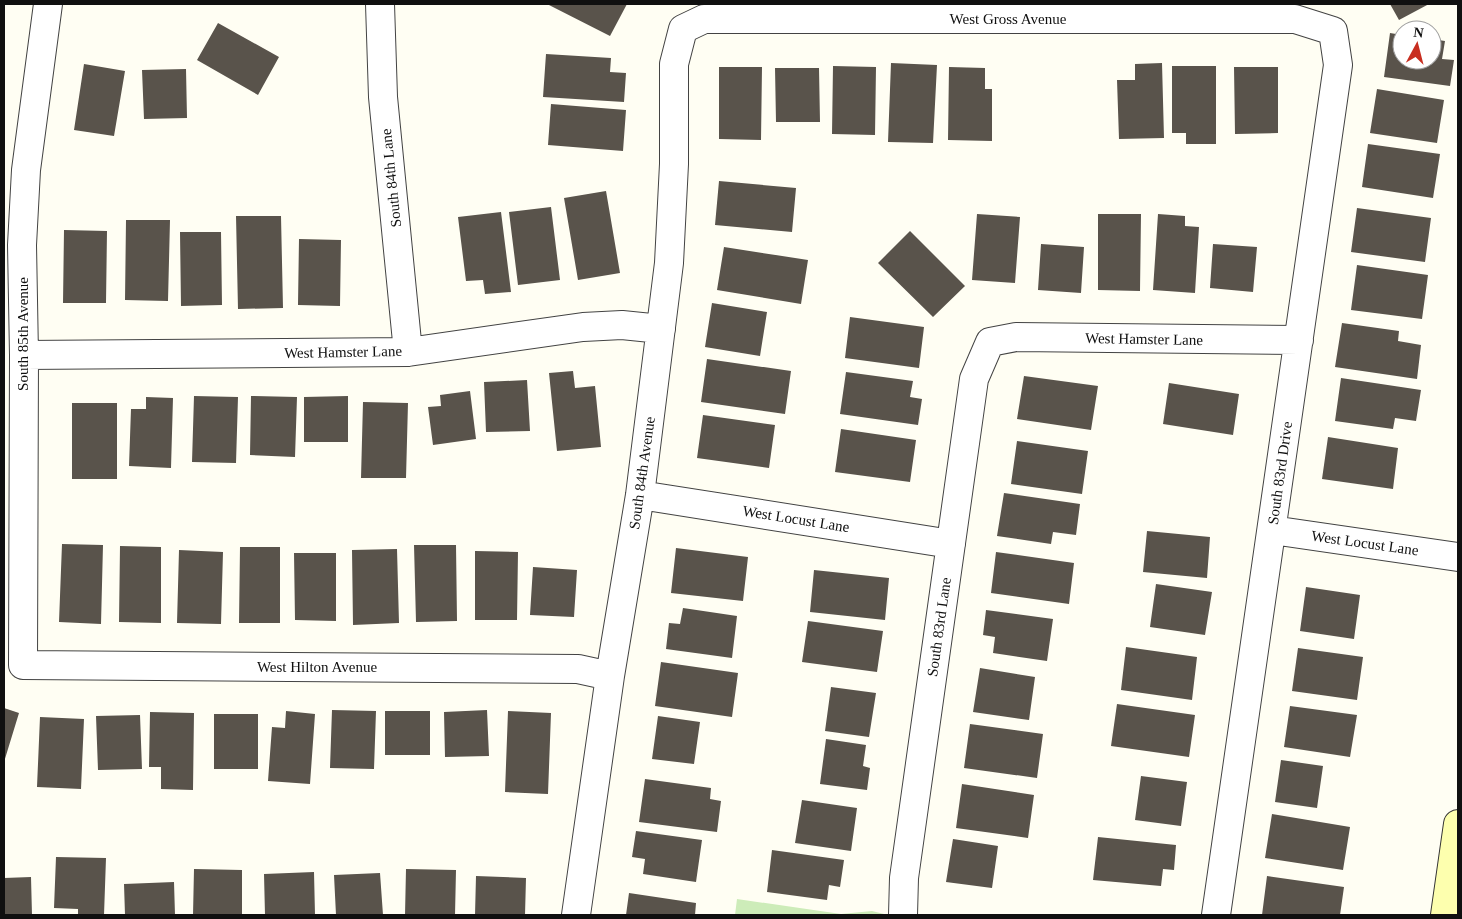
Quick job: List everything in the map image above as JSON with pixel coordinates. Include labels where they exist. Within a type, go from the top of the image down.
[{"type":"main road","points":[[1445,915],[1458,824]]},
{"type":"street","name":"South 85th Avenue","points":[[23,666],[24,355],[22,244],[26,170],[48,4]]},
{"type":"street","name":"South 84th Lane","points":[[380,4],[383,97],[408,352]]},
{"type":"street","name":"West Gross Avenue","points":[[683,29],[704,19],[1067,11],[1295,19],[1333,31]]},
{"type":"street","name":"South 84th Avenue","points":[[576,915],[610,676],[640,495],[661,329],[670,253],[674,164],[674,64],[683,29]]},
{"type":"street","name":"South 83rd Drive","points":[[1216,915],[1338,64],[1333,31]]},
{"type":"street","name":"West Hamster Lane","points":[[24,355],[408,352],[583,327],[622,325],[661,329]]},
{"type":"street","name":"West Hamster Lane","points":[[990,342],[1016,337],[1299,340]]},
{"type":"street","name":"South 83rd Lane","points":[[903,915],[904,878],[974,379],[990,342]]},
{"type":"street","name":"West Locust Lane","points":[[640,495],[951,544]]},
{"type":"street","name":"West Locust Lane","points":[[1272,530],[1458,556]]},
{"type":"street","name":"West Hilton Avenue","points":[[23,666],[578,669],[610,676]]},
{"type":"green space","points":[[737,899],[841,914],[872,911],[888,915],[735,915]]},
{"type":"building","points":[[547,4],[627,4],[610,36]]},
{"type":"building","points":[[1390,4],[1429,4],[1399,20]]},
{"type":"building","points":[[218,23],[279,57],[258,95],[197,60]]},
{"type":"building","points":[[1390,33],[1392,33],[1392,70],[1442,70],[1442,59],[1454,60],[1450,86],[1384,77]]},
{"type":"building","points":[[1442,41],[1445,41],[1442,59]]},
{"type":"building","points":[[546,54],[611,58],[610,72],[626,73],[624,102],[543,97]]},
{"type":"building","points":[[891,63],[937,65],[933,143],[888,142]]},
{"type":"building","points":[[1162,63],[1164,138],[1119,139],[1117,80],[1135,80],[1135,64]]},
{"type":"building","points":[[84,64],[125,71],[114,136],[74,130]]},
{"type":"building","points":[[833,66],[876,67],[875,135],[832,134]]},
{"type":"building","points":[[1172,66],[1216,66],[1216,144],[1186,144],[1186,133],[1172,133]]},
{"type":"building","points":[[719,67],[762,67],[761,140],[719,139]]},
{"type":"building","points":[[949,67],[985,68],[985,89],[992,89],[992,141],[948,140]]},
{"type":"building","points":[[1234,67],[1278,67],[1278,133],[1235,134]]},
{"type":"building","points":[[775,68],[819,68],[820,122],[776,122]]},
{"type":"building","points":[[186,69],[187,118],[144,119],[142,70]]},
{"type":"building","points":[[1377,89],[1444,100],[1437,143],[1370,133]]},
{"type":"building","points":[[551,104],[626,110],[623,151],[548,145]]},
{"type":"building","points":[[1368,144],[1440,154],[1433,198],[1362,187]]},
{"type":"building","points":[[719,181],[796,188],[792,232],[715,225]]},
{"type":"building","points":[[606,191],[620,273],[578,280],[564,198]]},
{"type":"building","points":[[551,207],[560,280],[518,285],[509,212]]},
{"type":"building","points":[[1357,208],[1431,218],[1425,262],[1351,252]]},
{"type":"building","points":[[501,212],[511,292],[485,294],[483,280],[466,281],[458,217]]},
{"type":"building","points":[[977,214],[1020,217],[1015,283],[972,280]]},
{"type":"building","points":[[1098,214],[1141,214],[1140,291],[1098,290]]},
{"type":"building","points":[[1158,214],[1185,216],[1185,226],[1199,227],[1195,293],[1153,290]]},
{"type":"building","points":[[236,216],[281,216],[283,308],[238,309]]},
{"type":"building","points":[[126,220],[170,220],[168,301],[125,300]]},
{"type":"building","points":[[64,230],[107,231],[106,303],[63,303]]},
{"type":"building","points":[[910,231],[965,286],[933,317],[878,263]]},
{"type":"building","points":[[180,232],[221,232],[222,305],[181,306]]},
{"type":"building","points":[[299,239],[341,240],[340,306],[298,305]]},
{"type":"building","points":[[1041,244],[1084,247],[1081,293],[1038,290]]},
{"type":"building","points":[[1213,244],[1257,247],[1253,292],[1210,288]]},
{"type":"building","points":[[724,247],[808,260],[801,304],[717,290]]},
{"type":"building","points":[[1357,265],[1428,275],[1422,319],[1351,310]]},
{"type":"building","points":[[712,303],[767,312],[760,356],[705,347]]},
{"type":"building","points":[[850,317],[924,327],[919,368],[845,358]]},
{"type":"building","points":[[1342,323],[1399,331],[1398,341],[1421,345],[1417,379],[1335,367]]},
{"type":"building","points":[[707,359],[791,371],[785,414],[701,402]]},
{"type":"building","points":[[573,371],[575,388],[595,386],[601,447],[557,451],[549,373]]},
{"type":"building","points":[[846,372],[913,381],[910,397],[922,399],[918,425],[840,414]]},
{"type":"building","points":[[1024,376],[1098,386],[1091,430],[1017,419]]},
{"type":"building","points":[[1341,378],[1421,390],[1416,421],[1395,418],[1393,429],[1335,421]]},
{"type":"building","points":[[527,380],[530,431],[486,432],[484,382]]},
{"type":"building","points":[[1169,383],[1239,394],[1233,435],[1163,424]]},
{"type":"building","points":[[470,391],[476,439],[433,445],[428,407],[441,406],[440,395]]},
{"type":"building","points":[[194,396],[238,397],[236,463],[192,462]]},
{"type":"building","points":[[251,396],[297,397],[295,457],[250,455]]},
{"type":"building","points":[[348,396],[348,442],[304,442],[304,397]]},
{"type":"building","points":[[146,397],[173,398],[171,468],[129,466],[131,409],[146,409]]},
{"type":"building","points":[[363,402],[408,403],[406,478],[361,478]]},
{"type":"building","points":[[72,403],[117,403],[117,479],[72,479]]},
{"type":"building","points":[[703,415],[775,425],[769,468],[697,458]]},
{"type":"building","points":[[841,429],[916,440],[910,482],[835,472]]},
{"type":"building","points":[[1328,437],[1398,448],[1393,489],[1322,479]]},
{"type":"building","points":[[1017,441],[1088,451],[1082,494],[1011,484]]},
{"type":"building","points":[[1004,493],[1080,504],[1076,535],[1053,532],[1051,544],[997,536]]},
{"type":"building","points":[[1147,531],[1210,537],[1207,578],[1143,572]]},
{"type":"building","points":[[62,544],[103,545],[101,624],[59,622]]},
{"type":"building","points":[[414,545],[456,545],[457,621],[416,622]]},
{"type":"building","points":[[120,546],[161,547],[161,623],[119,622]]},
{"type":"building","points":[[240,547],[280,547],[280,623],[239,623]]},
{"type":"building","points":[[676,548],[748,557],[743,601],[671,593]]},
{"type":"building","points":[[397,549],[399,623],[353,625],[352,550]]},
{"type":"building","points":[[179,550],[223,552],[221,624],[177,623]]},
{"type":"building","points":[[475,551],[518,552],[517,620],[475,620]]},
{"type":"building","points":[[996,552],[1074,563],[1069,604],[991,593]]},
{"type":"building","points":[[294,553],[336,553],[336,621],[295,620]]},
{"type":"building","points":[[533,567],[577,570],[574,617],[530,615]]},
{"type":"building","points":[[814,570],[889,578],[885,620],[810,612]]},
{"type":"building","points":[[1156,584],[1212,592],[1205,635],[1150,627]]},
{"type":"building","points":[[1306,587],[1360,595],[1354,639],[1300,631]]},
{"type":"building","points":[[683,608],[737,616],[732,658],[666,649],[669,623],[680,624]]},
{"type":"building","points":[[986,610],[1053,619],[1047,661],[993,653],[995,637],[983,635]]},
{"type":"building","points":[[808,621],[883,631],[877,672],[802,662]]},
{"type":"building","points":[[1126,647],[1197,657],[1192,700],[1121,690]]},
{"type":"building","points":[[1298,648],[1363,657],[1357,700],[1292,691]]},
{"type":"building","points":[[661,662],[738,673],[732,717],[655,706]]},
{"type":"building","points":[[980,668],[1035,677],[1029,720],[973,712]]},
{"type":"building","points":[[831,687],[876,693],[869,737],[825,731]]},
{"type":"building","points":[[1117,704],[1195,715],[1189,757],[1111,746]]},
{"type":"building","points":[[1290,706],[1357,715],[1350,757],[1284,747]]},
{"type":"building","points":[[4,708],[19,713],[4,762]]},
{"type":"building","points":[[332,710],[376,711],[374,769],[330,768]]},
{"type":"building","points":[[487,710],[489,756],[445,757],[444,712]]},
{"type":"building","points":[[286,711],[315,714],[310,784],[268,781],[272,727],[285,728]]},
{"type":"building","points":[[385,711],[430,711],[430,755],[385,755]]},
{"type":"building","points":[[508,711],[551,713],[548,794],[505,792]]},
{"type":"building","points":[[150,712],[194,713],[193,790],[161,789],[161,767],[149,767]]},
{"type":"building","points":[[214,714],[258,714],[258,769],[214,769]]},
{"type":"building","points":[[140,715],[142,769],[98,770],[96,716]]},
{"type":"building","points":[[658,716],[700,722],[694,764],[652,759]]},
{"type":"building","points":[[40,717],[84,719],[81,789],[37,787]]},
{"type":"building","points":[[970,724],[1043,734],[1037,778],[964,768]]},
{"type":"building","points":[[826,739],[866,745],[863,766],[870,768],[867,790],[820,784]]},
{"type":"building","points":[[1281,760],[1323,766],[1317,808],[1275,802]]},
{"type":"building","points":[[1141,776],[1187,782],[1181,826],[1135,820]]},
{"type":"building","points":[[645,779],[711,788],[710,799],[721,801],[717,832],[639,822]]},
{"type":"building","points":[[962,784],[1034,795],[1028,838],[956,828]]},
{"type":"building","points":[[802,800],[857,808],[851,851],[795,843]]},
{"type":"building","points":[[1272,814],[1350,827],[1343,870],[1265,858]]},
{"type":"building","points":[[636,831],[702,840],[696,882],[643,874],[645,859],[632,857]]},
{"type":"building","points":[[1098,837],[1176,845],[1174,870],[1163,869],[1161,886],[1093,880]]},
{"type":"building","points":[[953,839],[998,846],[992,888],[946,882]]},
{"type":"building","points":[[772,850],[844,860],[840,887],[829,885],[827,900],[767,892]]},
{"type":"building","points":[[56,857],[106,858],[104,915],[78,915],[78,909],[54,908]]},
{"type":"building","points":[[194,869],[242,870],[242,915],[193,915]]},
{"type":"building","points":[[406,869],[456,870],[455,915],[405,915]]},
{"type":"building","points":[[314,872],[315,915],[265,915],[264,874]]},
{"type":"building","points":[[380,873],[383,915],[336,915],[334,875]]},
{"type":"building","points":[[476,876],[526,878],[525,915],[475,915]]},
{"type":"building","points":[[1267,876],[1344,887],[1340,915],[1262,915]]},
{"type":"building","points":[[31,877],[32,915],[4,915],[4,878]]},
{"type":"building","points":[[174,882],[175,915],[125,915],[124,884]]},
{"type":"building","points":[[629,893],[696,903],[695,915],[626,915]]}]
